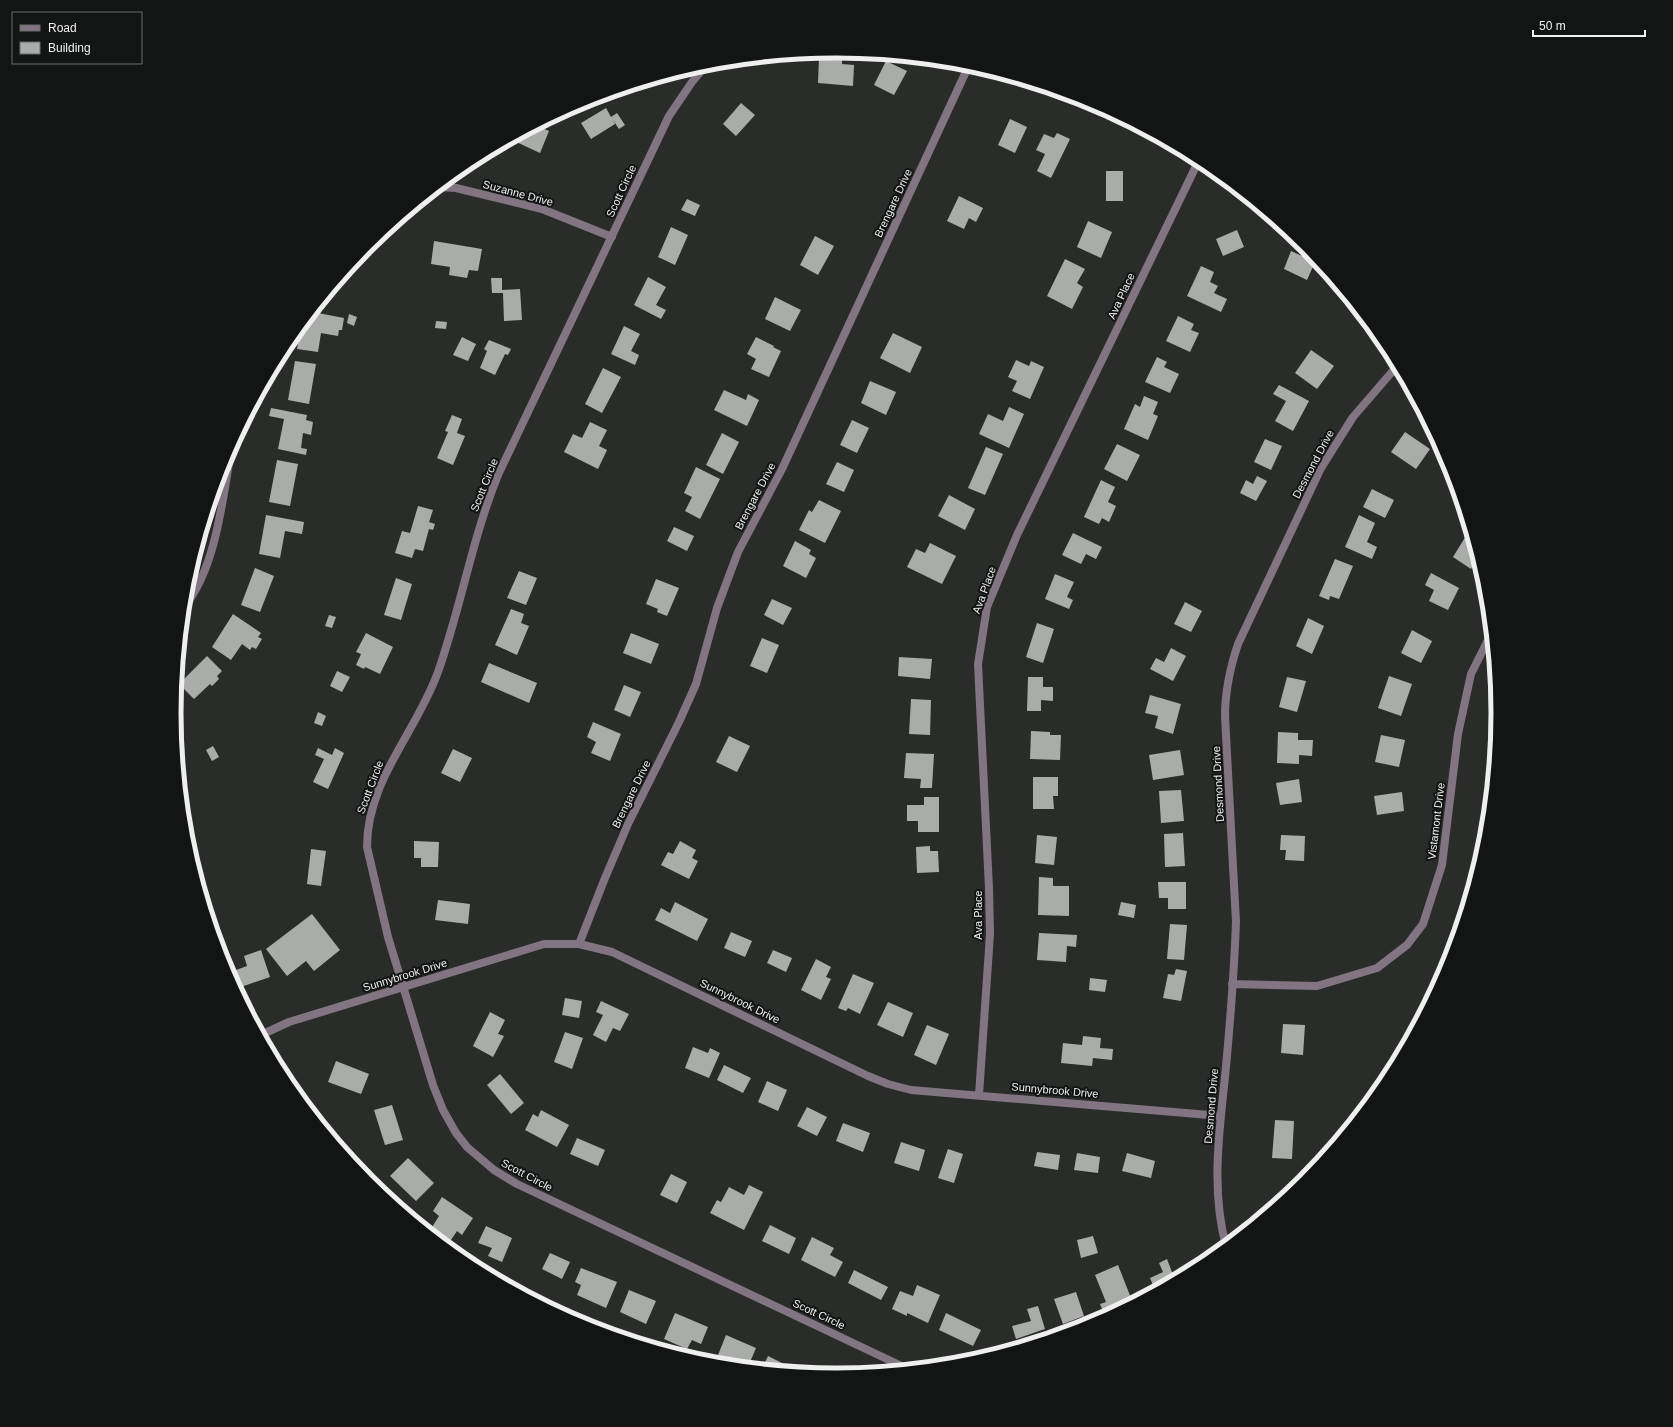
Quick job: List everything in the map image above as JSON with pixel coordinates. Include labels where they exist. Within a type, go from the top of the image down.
[{"type":"street","name":"Brengare Drive","points":[[579,944],[604,878],[628,824],[676,728],[696,684],[717,608],[738,552],[782,469],[966,71]]},
{"type":"street","name":"Scott Circle","points":[[700,73],[669,116],[498,475],[480,525],[457,611],[438,672],[428,697],[390,763],[371,809],[367,833],[367,848],[388,937],[433,1085],[443,1110],[456,1133],[467,1147],[494,1170],[518,1184],[901,1365]]},
{"type":"street","name":"Ava Place","points":[[978,1095],[990,934],[978,664],[988,607],[1017,535],[1196,165]]},
{"type":"street","name":"Suzanne Drive","points":[[445,187],[456,188],[542,209],[612,237]]},
{"type":"street","name":"Desmond Drive","points":[[1225,1242],[1220,1224],[1217,1174],[1236,922],[1225,692],[1238,644],[1321,468],[1353,417],[1394,369]]},
{"type":"street","points":[[193,593],[207,564],[214,540],[226,476]]},
{"type":"street","name":"Vistamont Drive","points":[[1232,984],[1317,986],[1377,968],[1407,945],[1423,924],[1442,865],[1458,734],[1471,674],[1488,641]]},
{"type":"street","name":"Sunnybrook Drive","points":[[265,1033],[289,1022],[544,944],[579,944],[612,952],[868,1076],[888,1084],[911,1090],[1221,1116]]},
{"type":"building","points":[[819,58],[842,59],[842,64],[854,65],[853,86],[818,83]]},
{"type":"building","points":[[886,61],[907,71],[894,95],[874,85]]},
{"type":"building","points":[[741,103],[755,115],[736,136],[723,124]]},
{"type":"building","points":[[606,108],[611,117],[617,113],[625,125],[619,129],[613,120],[615,124],[591,139],[581,123]]},
{"type":"building","points":[[1010,119],[1027,127],[1015,153],[998,145]]},
{"type":"building","points":[[543,128],[549,131],[540,153],[516,142]]},
{"type":"building","points":[[1057,133],[1070,139],[1051,178],[1037,171],[1045,154],[1036,150],[1044,134],[1054,138]]},
{"type":"building","points":[[1106,171],[1123,171],[1123,201],[1106,201]]},
{"type":"building","points":[[959,196],[983,208],[976,222],[969,218],[964,229],[947,221]]},
{"type":"building","points":[[687,199],[700,205],[695,216],[681,210]]},
{"type":"building","points":[[1088,221],[1112,232],[1101,258],[1077,247]]},
{"type":"building","points":[[671,227],[688,235],[675,265],[658,257]]},
{"type":"building","points":[[1237,230],[1244,247],[1223,256],[1216,239]]},
{"type":"building","points":[[815,236],[834,246],[818,275],[800,265]]},
{"type":"building","points":[[434,241],[482,249],[478,271],[469,270],[467,278],[449,275],[450,267],[431,264]]},
{"type":"building","points":[[1291,251],[1308,259],[1314,265],[1307,280],[1284,269]]},
{"type":"building","points":[[1065,259],[1085,269],[1077,283],[1083,287],[1072,309],[1047,296]]},
{"type":"building","points":[[1201,266],[1214,272],[1210,282],[1218,286],[1214,293],[1227,299],[1221,312],[1187,296]]},
{"type":"building","points":[[648,277],[666,287],[656,305],[666,310],[661,319],[634,305]]},
{"type":"building","points":[[491,278],[502,278],[502,290],[520,289],[522,320],[504,321],[503,293],[492,293]]},
{"type":"building","points":[[775,297],[801,310],[790,331],[765,319]]},
{"type":"building","points":[[317,313],[344,318],[342,330],[339,330],[338,336],[321,333],[318,352],[297,349],[299,338]]},
{"type":"building","points":[[349,314],[357,317],[354,326],[347,323]]},
{"type":"building","points":[[1178,316],[1194,324],[1191,330],[1199,333],[1190,352],[1166,341]]},
{"type":"building","points":[[436,321],[447,322],[446,329],[435,328]]},
{"type":"building","points":[[624,326],[640,334],[631,351],[639,355],[635,365],[611,354]]},
{"type":"building","points":[[893,333],[922,347],[910,373],[880,358]]},
{"type":"building","points":[[462,337],[476,344],[468,361],[453,355]]},
{"type":"building","points":[[756,337],[781,351],[769,377],[751,369],[756,359],[747,354]]},
{"type":"building","points":[[489,340],[511,349],[508,355],[505,354],[495,375],[480,368],[487,351],[484,349]]},
{"type":"building","points":[[1311,350],[1334,366],[1317,389],[1295,373]]},
{"type":"building","points":[[1157,357],[1167,362],[1164,367],[1179,374],[1170,393],[1145,382]]},
{"type":"building","points":[[1016,360],[1029,366],[1031,361],[1044,367],[1030,399],[1012,391],[1017,381],[1008,377]]},
{"type":"building","points":[[295,361],[316,364],[309,404],[288,400]]},
{"type":"building","points":[[603,368],[621,377],[602,413],[585,404]]},
{"type":"building","points":[[870,381],[896,392],[886,415],[861,403]]},
{"type":"building","points":[[1279,385],[1309,401],[1293,431],[1275,421],[1286,401],[1273,394]]},
{"type":"building","points":[[724,390],[746,400],[748,394],[759,400],[747,426],[714,410]]},
{"type":"building","points":[[1144,396],[1158,402],[1153,414],[1158,416],[1148,440],[1124,429],[1135,404],[1140,407]]},
{"type":"building","points":[[1009,407],[1024,414],[1009,448],[979,434],[988,414],[1003,421]]},
{"type":"building","points":[[271,408],[307,415],[306,420],[313,422],[311,435],[303,433],[301,448],[307,449],[306,455],[278,449],[284,419],[269,416]]},
{"type":"building","points":[[452,415],[462,419],[457,433],[465,436],[453,465],[437,458],[448,432],[445,431]]},
{"type":"building","points":[[852,420],[869,428],[857,453],[840,445]]},
{"type":"building","points":[[590,422],[607,430],[599,446],[607,450],[598,469],[564,452],[573,434],[582,438]]},
{"type":"building","points":[[1405,432],[1430,449],[1416,469],[1391,452]]},
{"type":"building","points":[[722,433],[739,442],[723,474],[706,465]]},
{"type":"building","points":[[1265,439],[1282,446],[1271,470],[1254,462]]},
{"type":"building","points":[[1117,444],[1140,455],[1127,481],[1104,469]]},
{"type":"building","points":[[986,447],[1003,454],[985,495],[968,488]]},
{"type":"building","points":[[277,460],[298,464],[290,506],[269,502]]},
{"type":"building","points":[[837,462],[854,470],[844,492],[826,484]]},
{"type":"building","points":[[696,467],[720,479],[700,519],[685,511],[692,497],[684,493]]},
{"type":"building","points":[[1257,476],[1267,481],[1256,501],[1240,493],[1246,480],[1253,484]]},
{"type":"building","points":[[1101,480],[1115,487],[1108,502],[1116,506],[1109,522],[1102,518],[1099,524],[1084,517]]},
{"type":"building","points":[[1372,489],[1394,500],[1385,518],[1363,507]]},
{"type":"building","points":[[949,495],[975,509],[965,530],[938,516]]},
{"type":"building","points":[[819,500],[841,511],[825,543],[799,530],[809,510],[812,512]]},
{"type":"building","points":[[418,506],[433,510],[429,522],[435,524],[433,530],[429,529],[423,551],[415,549],[412,558],[395,553],[402,531],[410,533]]},
{"type":"building","points":[[266,515],[304,522],[302,534],[285,531],[280,558],[259,554]]},
{"type":"building","points":[[1359,515],[1375,523],[1367,542],[1377,547],[1372,559],[1345,547]]},
{"type":"building","points":[[674,527],[694,536],[687,551],[667,541]]},
{"type":"building","points":[[1073,533],[1102,547],[1096,559],[1086,554],[1081,564],[1062,555]]},
{"type":"building","points":[[1467,534],[1474,564],[1471,569],[1453,557]]},
{"type":"building","points":[[795,541],[811,550],[809,554],[816,558],[806,578],[783,566]]},
{"type":"building","points":[[930,543],[956,556],[942,584],[907,567],[916,549],[925,553]]},
{"type":"building","points":[[1335,559],[1353,566],[1339,599],[1330,596],[1329,600],[1319,596]]},
{"type":"building","points":[[255,568],[274,576],[260,612],[241,605]]},
{"type":"building","points":[[519,571],[537,578],[526,605],[507,598]]},
{"type":"building","points":[[1431,573],[1459,588],[1448,610],[1429,601],[1434,590],[1425,585]]},
{"type":"building","points":[[1055,574],[1074,582],[1067,597],[1073,600],[1069,609],[1045,599]]},
{"type":"building","points":[[396,578],[412,584],[401,620],[384,615]]},
{"type":"building","points":[[656,579],[679,588],[667,616],[657,612],[658,609],[646,604]]},
{"type":"building","points":[[772,599],[792,608],[783,625],[764,615]]},
{"type":"building","points":[[1185,602],[1202,611],[1191,632],[1174,624]]},
{"type":"building","points":[[511,609],[524,614],[521,623],[529,626],[517,655],[495,645]]},
{"type":"building","points":[[233,614],[261,633],[258,637],[262,639],[256,649],[252,647],[250,650],[242,644],[231,660],[212,647]]},
{"type":"building","points":[[329,615],[336,617],[332,628],[325,626]]},
{"type":"building","points":[[1308,618],[1324,626],[1312,654],[1296,646]]},
{"type":"building","points":[[1037,623],[1054,629],[1043,663],[1026,657]]},
{"type":"building","points":[[1412,630],[1432,641],[1421,663],[1401,653]]},
{"type":"building","points":[[366,633],[393,647],[380,674],[365,667],[364,669],[356,665],[361,654],[356,652]]},
{"type":"building","points":[[631,633],[659,644],[651,664],[623,653]]},
{"type":"building","points":[[762,638],[779,645],[767,673],[750,666]]},
{"type":"building","points":[[1171,648],[1186,656],[1173,681],[1150,669],[1156,658],[1164,662]]},
{"type":"building","points":[[207,656],[222,671],[217,676],[219,679],[212,686],[210,684],[194,699],[182,687],[182,681]]},
{"type":"building","points":[[899,657],[932,659],[930,679],[898,676]]},
{"type":"building","points":[[489,663],[537,683],[529,703],[481,682]]},
{"type":"building","points":[[337,671],[350,677],[342,692],[330,686]]},
{"type":"building","points":[[1389,676],[1412,684],[1401,716],[1378,708]]},
{"type":"building","points":[[1028,677],[1043,677],[1043,687],[1053,687],[1053,701],[1041,700],[1041,711],[1027,711]]},
{"type":"building","points":[[1287,677],[1306,681],[1297,712],[1279,707]]},
{"type":"building","points":[[624,685],[641,692],[630,717],[614,710]]},
{"type":"building","points":[[1150,695],[1181,704],[1173,734],[1155,728],[1158,716],[1145,713]]},
{"type":"building","points":[[911,699],[931,700],[930,735],[909,734]]},
{"type":"building","points":[[318,712],[326,716],[322,726],[314,723]]},
{"type":"building","points":[[593,722],[621,734],[610,761],[591,753],[596,742],[587,737]]},
{"type":"building","points":[[1031,731],[1050,732],[1050,735],[1061,735],[1060,760],[1030,759]]},
{"type":"building","points":[[1278,732],[1298,733],[1298,740],[1313,740],[1312,756],[1299,755],[1299,764],[1277,763]]},
{"type":"building","points":[[1381,735],[1405,740],[1399,767],[1375,762]]},
{"type":"building","points":[[729,736],[750,746],[737,772],[716,762]]},
{"type":"building","points":[[213,746],[219,757],[212,761],[206,750]]},
{"type":"building","points":[[318,748],[332,755],[335,748],[344,753],[328,789],[313,782],[324,759],[315,755]]},
{"type":"building","points":[[453,749],[472,758],[460,782],[441,773]]},
{"type":"building","points":[[1180,750],[1184,775],[1153,780],[1149,755]]},
{"type":"building","points":[[906,753],[934,754],[932,788],[920,788],[921,779],[904,778]]},
{"type":"building","points":[[1033,777],[1058,777],[1058,796],[1053,796],[1054,809],[1033,809]]},
{"type":"building","points":[[1299,779],[1302,802],[1280,805],[1276,783]]},
{"type":"building","points":[[1181,790],[1184,821],[1161,823],[1159,791]]},
{"type":"building","points":[[1402,792],[1404,811],[1377,815],[1374,796]]},
{"type":"building","points":[[924,797],[939,797],[939,832],[918,832],[918,821],[907,821],[907,805],[924,805]]},
{"type":"building","points":[[1183,833],[1185,866],[1165,867],[1164,834]]},
{"type":"building","points":[[1037,835],[1057,837],[1054,865],[1035,863]]},
{"type":"building","points":[[1281,835],[1305,836],[1304,861],[1285,860],[1286,850],[1280,850]]},
{"type":"building","points":[[414,841],[439,842],[438,867],[421,867],[421,858],[414,858]]},
{"type":"building","points":[[680,841],[696,850],[692,858],[698,861],[689,879],[661,865],[668,852],[673,854]]},
{"type":"building","points":[[930,846],[930,851],[938,851],[939,872],[917,873],[916,847]]},
{"type":"building","points":[[311,849],[326,851],[321,886],[307,884]]},
{"type":"building","points":[[1039,877],[1053,878],[1053,886],[1069,886],[1069,916],[1038,915]]},
{"type":"building","points":[[1158,882],[1186,882],[1186,909],[1168,909],[1168,898],[1159,898]]},
{"type":"building","points":[[438,900],[470,904],[468,924],[435,920]]},
{"type":"building","points":[[675,902],[708,919],[697,941],[655,920],[661,908],[670,913]]},
{"type":"building","points":[[1121,902],[1136,905],[1134,918],[1118,915]]},
{"type":"building","points":[[312,914],[340,950],[314,971],[306,961],[287,976],[266,949]]},
{"type":"building","points":[[1170,924],[1187,925],[1184,960],[1167,959]]},
{"type":"building","points":[[731,932],[752,941],[745,957],[724,948]]},
{"type":"building","points":[[1039,933],[1077,935],[1076,947],[1067,946],[1066,962],[1037,960]]},
{"type":"building","points":[[261,950],[270,977],[242,987],[236,970],[247,966],[244,956]]},
{"type":"building","points":[[773,950],[792,958],[786,972],[767,963]]},
{"type":"building","points":[[816,959],[831,967],[826,977],[831,979],[821,1000],[801,990]]},
{"type":"building","points":[[1176,969],[1187,971],[1181,1001],[1163,998],[1168,974],[1174,975]]},
{"type":"building","points":[[853,974],[874,983],[860,1014],[848,1008],[846,1011],[838,1008]]},
{"type":"building","points":[[1090,978],[1107,980],[1105,992],[1089,990]]},
{"type":"building","points":[[565,998],[582,1001],[579,1018],[562,1015]]},
{"type":"building","points":[[601,1001],[629,1014],[620,1031],[613,1028],[606,1042],[593,1035],[603,1015],[596,1012]]},
{"type":"building","points":[[888,1002],[913,1013],[903,1037],[877,1025]]},
{"type":"building","points":[[490,1012],[505,1020],[498,1034],[504,1036],[493,1057],[473,1046]]},
{"type":"building","points":[[1283,1024],[1305,1025],[1303,1055],[1281,1053]]},
{"type":"building","points":[[927,1025],[949,1034],[936,1065],[914,1055]]},
{"type":"building","points":[[565,1032],[583,1038],[572,1069],[554,1062]]},
{"type":"building","points":[[1083,1036],[1101,1038],[1100,1048],[1113,1049],[1112,1060],[1093,1058],[1092,1066],[1061,1063],[1063,1043],[1082,1045]]},
{"type":"building","points":[[693,1047],[708,1053],[710,1048],[720,1053],[709,1078],[685,1068]]},
{"type":"building","points":[[336,1061],[369,1074],[361,1094],[328,1082]]},
{"type":"building","points":[[724,1065],[751,1078],[743,1093],[717,1080]]},
{"type":"building","points":[[500,1074],[524,1103],[511,1114],[487,1085]]},
{"type":"building","points":[[293,1079],[309,1103],[309,1103]]},
{"type":"building","points":[[767,1081],[787,1090],[778,1111],[758,1102]]},
{"type":"building","points":[[392,1105],[403,1140],[385,1145],[374,1110]]},
{"type":"building","points":[[807,1107],[827,1117],[817,1136],[797,1126]]},
{"type":"building","points":[[541,1110],[569,1125],[557,1147],[525,1130],[533,1114],[538,1117]]},
{"type":"building","points":[[1275,1120],[1294,1121],[1292,1159],[1272,1158]]},
{"type":"building","points":[[843,1123],[870,1133],[863,1152],[836,1141]]},
{"type":"building","points":[[577,1138],[605,1150],[598,1166],[570,1154]]},
{"type":"building","points":[[901,1142],[925,1150],[919,1171],[894,1163]]},
{"type":"building","points":[[948,1149],[963,1154],[954,1183],[938,1178]]},
{"type":"building","points":[[1037,1152],[1060,1155],[1058,1170],[1034,1166]]},
{"type":"building","points":[[1077,1153],[1100,1157],[1098,1173],[1074,1170]]},
{"type":"building","points":[[1127,1153],[1155,1161],[1151,1178],[1122,1171]]},
{"type":"building","points":[[408,1158],[434,1183],[416,1201],[390,1176]]},
{"type":"building","points":[[671,1174],[687,1182],[677,1203],[660,1195]]},
{"type":"building","points":[[749,1185],[763,1192],[744,1230],[710,1213],[717,1200],[721,1202],[729,1187],[744,1195]]},
{"type":"building","points":[[442,1197],[473,1218],[462,1235],[457,1231],[449,1243],[431,1229],[439,1216],[433,1211]]},
{"type":"building","points":[[770,1225],[796,1238],[789,1254],[762,1241]]},
{"type":"building","points":[[486,1226],[512,1238],[502,1262],[488,1256],[492,1248],[478,1243]]},
{"type":"building","points":[[1093,1236],[1098,1253],[1081,1258],[1077,1240]]},
{"type":"building","points":[[812,1237],[834,1248],[830,1255],[843,1262],[835,1277],[801,1260]]},
{"type":"building","points":[[550,1253],[570,1262],[562,1279],[542,1269]]},
{"type":"building","points":[[1167,1259],[1173,1275],[1139,1294],[1138,1292],[1153,1285],[1150,1278],[1163,1272],[1159,1263]]},
{"type":"building","points":[[1118,1265],[1131,1298],[1103,1312],[1100,1304],[1106,1302],[1095,1275]]},
{"type":"building","points":[[581,1268],[617,1282],[606,1308],[577,1295],[581,1285],[575,1282]]},
{"type":"building","points":[[854,1270],[888,1287],[881,1300],[848,1283]]},
{"type":"building","points":[[917,1285],[940,1295],[928,1323],[907,1313],[907,1316],[892,1309],[900,1291],[913,1296]]},
{"type":"building","points":[[629,1290],[656,1301],[646,1324],[620,1312]]},
{"type":"building","points":[[1076,1292],[1084,1316],[1063,1324],[1054,1299]]},
{"type":"building","points":[[1038,1306],[1045,1329],[1016,1339],[1012,1326],[1031,1321],[1027,1309]]},
{"type":"building","points":[[675,1313],[708,1327],[701,1344],[692,1340],[687,1349],[664,1339]]},
{"type":"building","points":[[946,1313],[981,1330],[973,1346],[939,1330]]},
{"type":"building","points":[[726,1335],[756,1348],[750,1363],[729,1359],[718,1355]]},
{"type":"building","points":[[768,1356],[791,1368],[764,1365]]}]
